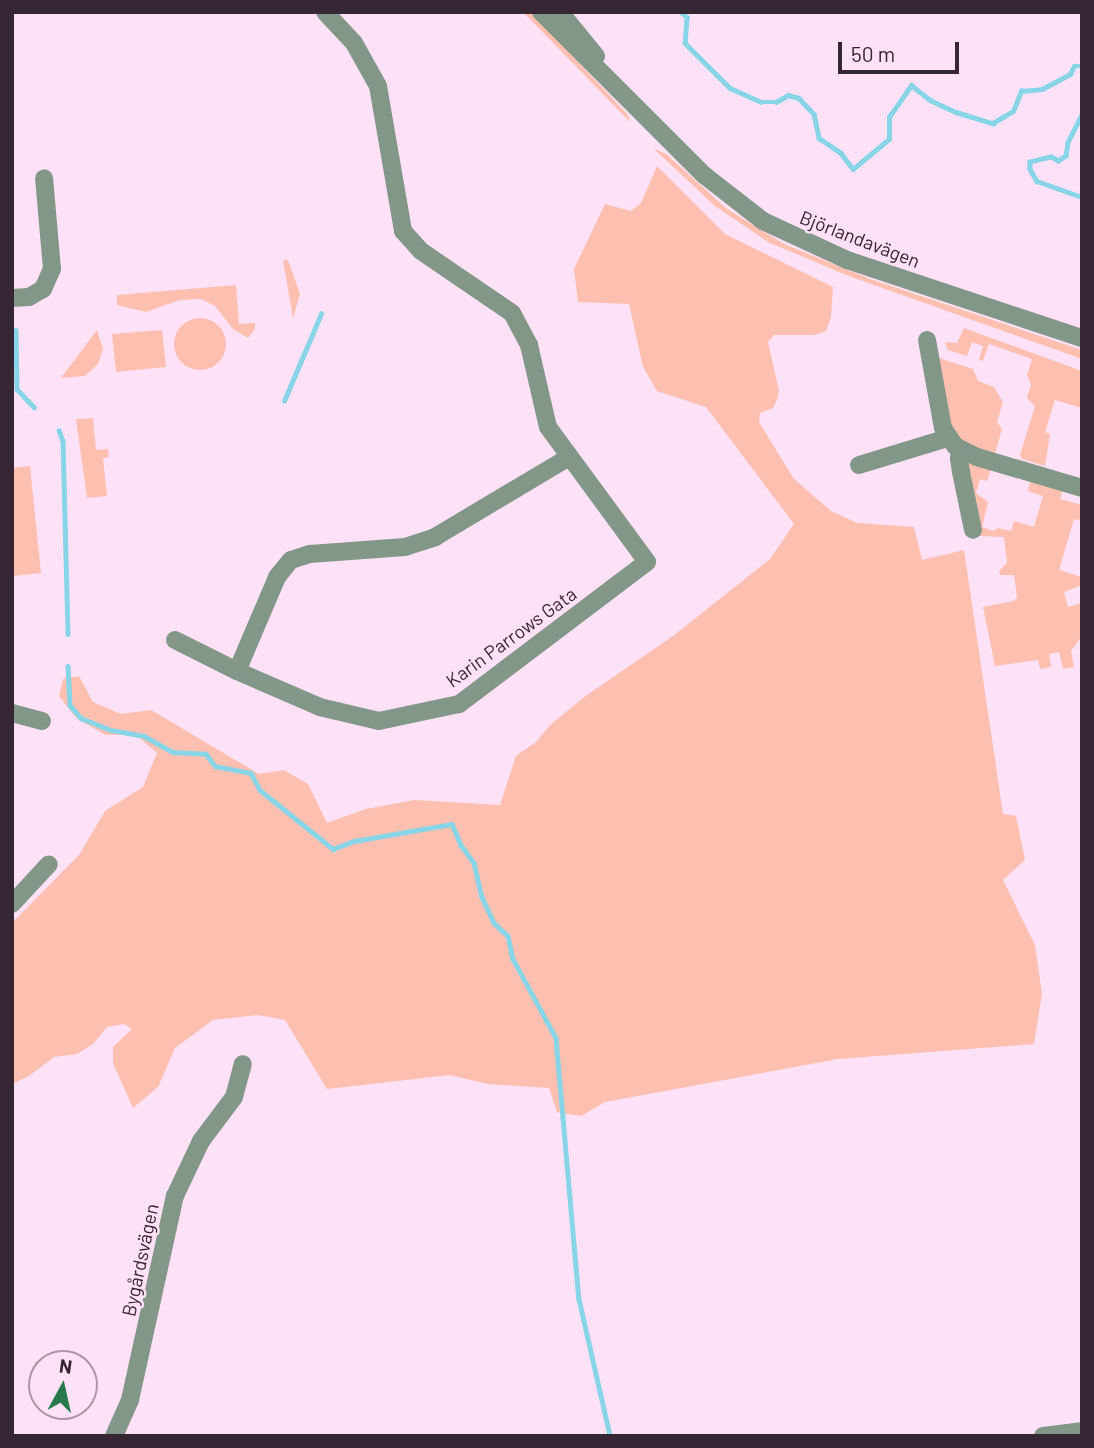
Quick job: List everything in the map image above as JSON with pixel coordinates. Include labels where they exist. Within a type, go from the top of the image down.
[{"type":"street","points":[[237,671],[277,577],[291,560],[310,554],[405,547],[435,537],[569,457],[548,426],[529,345],[512,313],[421,251],[403,231],[378,86],[354,43],[326,12]]},
{"type":"street","name":"Björlandavägen","points":[[541,12],[654,126],[731,198],[796,238],[930,289],[1082,338]]},
{"type":"street","name":"Björlandavägen","points":[[560,12],[654,126]]},
{"type":"street","points":[[12,298],[29,297],[44,289],[52,269],[44,178]]},
{"type":"street","points":[[927,340],[943,428],[948,438],[962,451],[1082,488]]},
{"type":"street","points":[[859,465],[948,438]]},
{"type":"street","points":[[962,451],[959,458],[973,530]]},
{"type":"street","name":"Karin Parrows Gata","points":[[174,640],[320,707],[379,721],[459,704],[647,562],[569,457]]},
{"type":"street","points":[[12,713],[43,721]]},
{"type":"street","points":[[12,904],[49,864]]},
{"type":"street","name":"Bygårdsvägen","points":[[114,1436],[130,1400],[142,1354],[175,1196],[201,1141],[234,1097],[243,1064]]},
{"type":"street","points":[[1043,1436],[1082,1431]]},
{"type":"shaded area","points":[[523,12],[531,12],[628,115],[630,122]]},
{"type":"shaded area","points":[[653,148],[666,154],[727,209],[784,244],[870,279],[1082,350],[1082,359],[846,275],[768,242],[715,206]]},
{"type":"shaded area","points":[[657,166],[725,234],[833,287],[831,317],[826,331],[815,335],[774,335],[768,342],[779,391],[773,408],[760,413],[759,422],[794,479],[831,511],[857,523],[914,527],[922,560],[964,550],[1003,814],[1016,816],[1025,860],[1003,880],[1035,945],[1042,994],[1034,1044],[838,1059],[605,1102],[581,1116],[557,1112],[549,1088],[487,1084],[450,1075],[327,1089],[285,1020],[258,1015],[213,1020],[175,1048],[158,1087],[133,1108],[113,1063],[113,1047],[132,1029],[124,1024],[107,1027],[93,1044],[77,1054],[54,1057],[29,1076],[12,1084],[12,923],[79,855],[105,811],[143,787],[157,753],[136,735],[106,735],[77,719],[59,696],[63,679],[79,676],[93,702],[121,714],[151,710],[259,774],[284,770],[308,784],[327,823],[366,809],[414,800],[500,805],[516,756],[536,742],[550,725],[587,695],[673,636],[770,559],[794,524],[706,407],[657,391],[643,367],[629,304],[578,302],[574,269],[605,204],[631,211],[641,203]]},
{"type":"shaded area","points":[[283,260],[288,260],[300,294],[293,318]]},
{"type":"shaded area","points":[[236,285],[239,324],[255,323],[255,329],[248,338],[233,329],[215,306],[201,299],[180,300],[146,312],[117,305],[117,295]]},
{"type":"shaded area","points":[[200,318],[210,320],[218,326],[224,334],[224,354],[218,362],[210,368],[200,370],[190,368],[182,362],[176,354],[174,344],[176,334],[182,326],[190,320]]},
{"type":"shaded area","points":[[964,328],[1082,371],[1082,408],[1055,400],[1045,432],[1050,434],[1045,466],[1022,459],[1020,455],[1035,406],[1027,398],[1031,384],[1027,375],[1032,359],[989,344],[983,361],[979,360],[983,346],[972,342],[967,356],[948,350],[945,342],[957,343]]},
{"type":"shaded area","points":[[97,330],[103,349],[98,364],[85,376],[61,378]]},
{"type":"shaded area","points":[[162,330],[166,367],[116,372],[112,334]]},
{"type":"shaded area","points":[[936,357],[973,369],[978,381],[994,387],[1003,402],[997,422],[1002,429],[995,454],[985,453],[952,435]]},
{"type":"shaded area","points":[[93,418],[96,450],[108,449],[109,457],[103,458],[107,496],[87,498],[76,419]]},
{"type":"shaded area","points":[[973,461],[992,466],[987,481],[980,479],[976,493],[988,502],[982,527],[994,531],[998,528],[1011,531],[1014,521],[1034,527],[1043,496],[1028,491],[1031,477],[1063,487],[1060,499],[1082,505],[1082,521],[1074,519],[1059,570],[1082,577],[1082,585],[1064,592],[1068,607],[1082,603],[1082,636],[1071,651],[1074,667],[1063,669],[1059,652],[1049,654],[1051,667],[1040,669],[1038,660],[995,666],[983,607],[1014,601],[1017,597],[1014,575],[1000,575],[999,571],[1007,563],[1004,537],[980,536],[966,474],[967,465]]},
{"type":"shaded area","points":[[30,466],[41,573],[12,576],[12,468]]},
{"type":"waterway","points":[[681,12],[687,17],[685,43],[730,88],[761,102],[776,102],[788,95],[799,98],[814,114],[819,138],[841,153],[853,169],[889,139],[889,117],[911,85],[930,100],[956,112],[993,123],[1013,111],[1021,91],[1042,89],[1070,74],[1074,66],[1082,66]]},
{"type":"waterway","points":[[1082,115],[1068,143],[1066,156],[1058,161],[1051,157],[1030,162],[1030,169],[1037,181],[1082,197]]},
{"type":"waterway","points":[[284,401],[321,314]]},
{"type":"waterway","points":[[16,330],[17,389],[34,407]]},
{"type":"waterway","points":[[59,430],[63,441],[68,634]]},
{"type":"waterway","points":[[68,666],[70,705],[81,718],[111,730],[144,736],[173,752],[206,754],[215,766],[251,773],[260,790],[333,849],[354,841],[452,824],[461,845],[474,863],[482,897],[494,923],[508,936],[513,959],[556,1038],[579,1299],[610,1436]]}]
